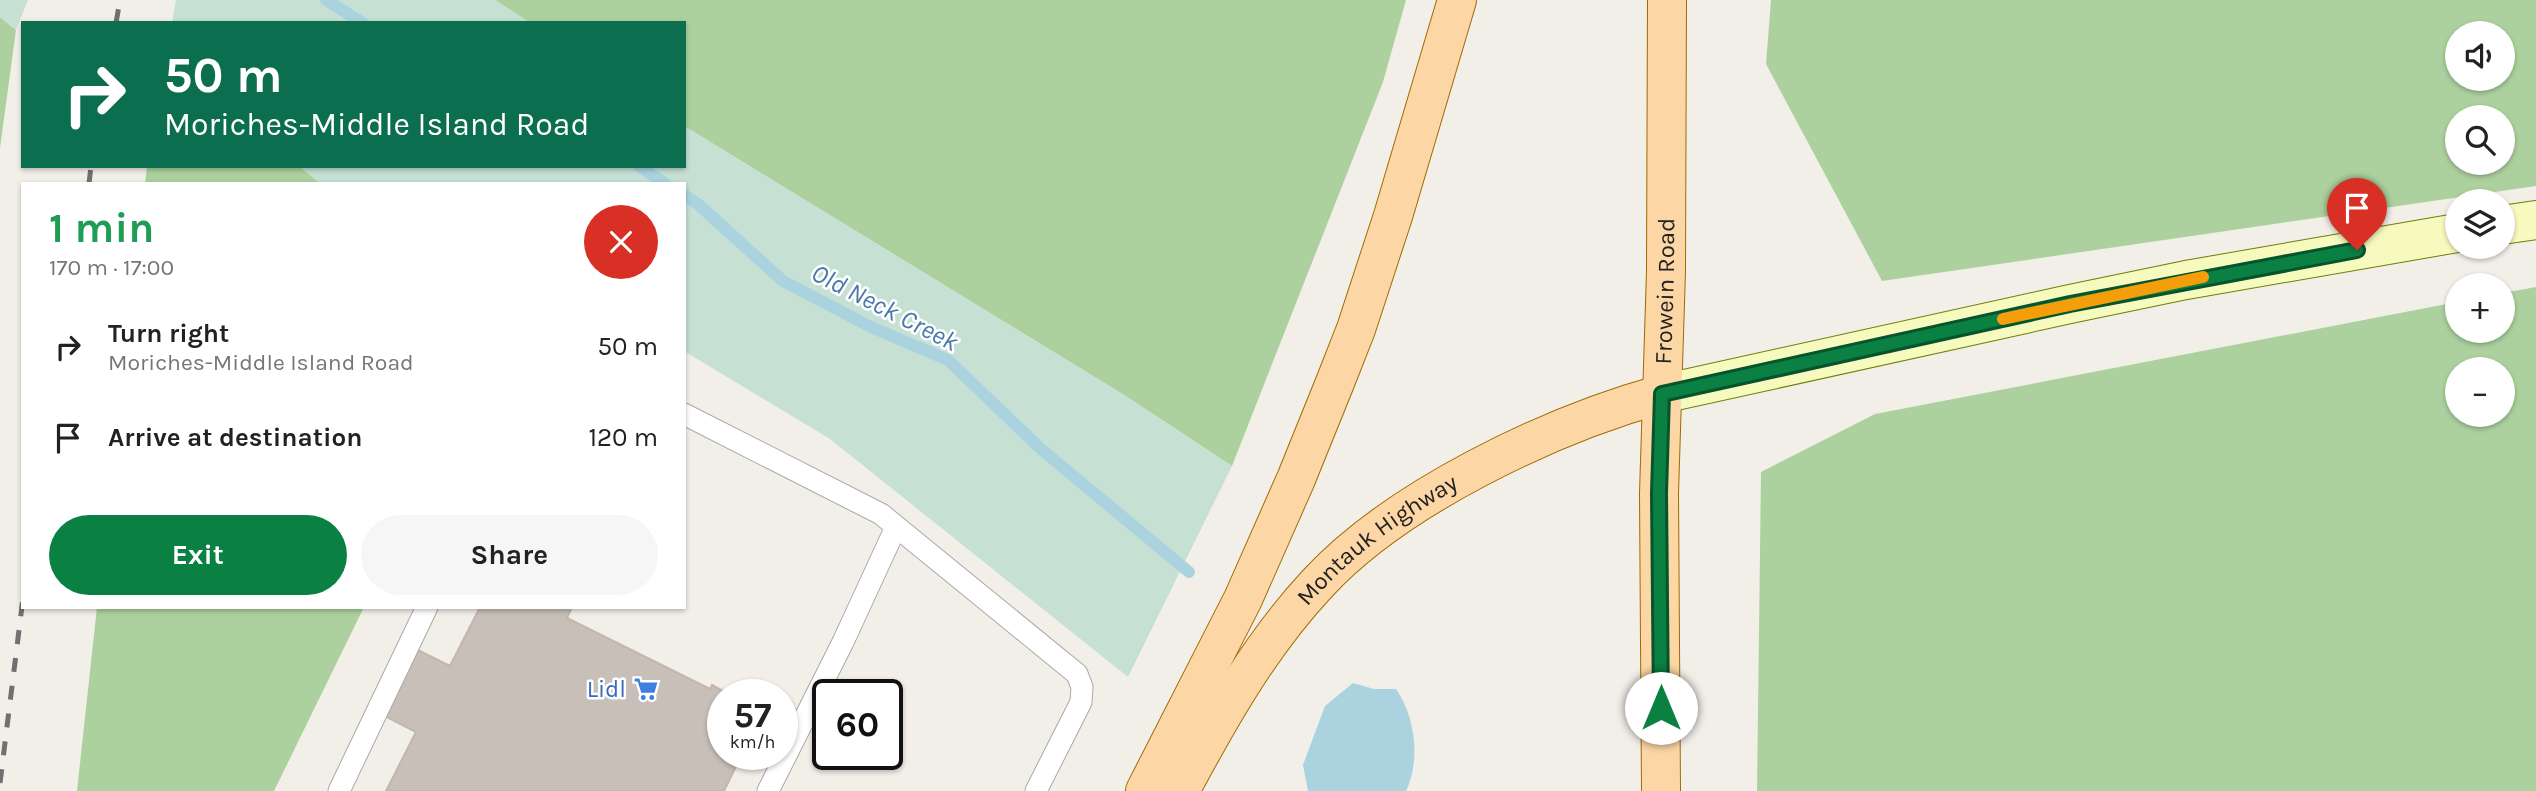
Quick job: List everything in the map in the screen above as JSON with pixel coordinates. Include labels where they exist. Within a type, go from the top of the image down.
[{"type":"main road","points":[[1145,791],[1248,587],[1296,480],[1336,380],[1385,240],[1457,0]]},
{"type":"main road","name":"Frowein Road","points":[[1661,791],[1659,493],[1666,271],[1667,0]]},
{"type":"main road","points":[[2515,223],[2536,220]]},
{"type":"main road","points":[[1662,394],[2109,296],[2445,235]]},
{"type":"main road","name":"Montauk Highway","points":[[1180,791],[1228,705],[1278,631],[1320,581],[1364,542],[1408,510],[1479,468],[1572,423],[1662,394]]},
{"type":"lane","points":[[686,415],[881,514],[1077,674],[1082,687],[1081,702],[1036,791]]},
{"type":"lane","points":[[768,791],[843,642],[896,527]]},
{"type":"lane","points":[[339,791],[426,609]]},
{"type":"green space","points":[[0,0],[28,0],[16,30],[0,17]]},
{"type":"green space","points":[[176,0],[495,0],[527,21],[172,21]]},
{"type":"green space","points":[[495,0],[1406,0],[1383,82],[1232,466],[1124,395],[686,127],[686,21],[527,21]]},
{"type":"green space","points":[[1771,0],[2536,0],[2536,186],[2515,189],[2445,189],[2445,199],[1882,281],[1766,64]]},
{"type":"green space","points":[[0,17],[16,30],[0,148]]},
{"type":"green space","points":[[686,127],[1124,395],[1232,466],[1128,677],[830,439],[686,352],[686,182],[319,182],[301,168],[686,168]]},
{"type":"green space","points":[[147,168],[301,168],[319,182],[145,182]]},
{"type":"green space","points":[[2536,287],[2536,791],[1757,791],[1761,472],[1875,414],[2445,304],[2445,343],[2515,343],[2515,291]]},
{"type":"green space","points":[[97,609],[363,609],[274,791],[77,791]]},
{"type":"water","points":[[1353,683],[1374,689],[1396,689],[1408,712],[1414,752],[1411,779],[1406,791],[1308,791],[1303,765],[1325,706]]},
{"type":"building","points":[[479,609],[571,609],[567,618],[707,688],[707,770],[734,770],[724,791],[386,791],[416,732],[383,715],[416,649],[450,666]]},
{"type":"waterway","name":"Old Neck Creek","points":[[326,0],[360,21]]},
{"type":"waterway","name":"Old Neck Creek","points":[[642,168],[663,182]]},
{"type":"waterway","name":"Old Neck Creek","points":[[686,196],[783,281],[871,327],[948,360],[1042,450],[1189,572]]},
{"type":"railway","points":[[116,21],[120,0]]},
{"type":"railway","points":[[89,182],[91,168]]},
{"type":"railway","points":[[0,783],[22,609]]},
{"type":"slow traffic","points":[[2003,319],[2203,277]]},
{"type":"place","name":"Lidl","points":[[646,689]]},
{"type":"route","points":[[1661,708],[1659,493],[1662,394],[2070,304],[2186,280],[2357,250]]}]
